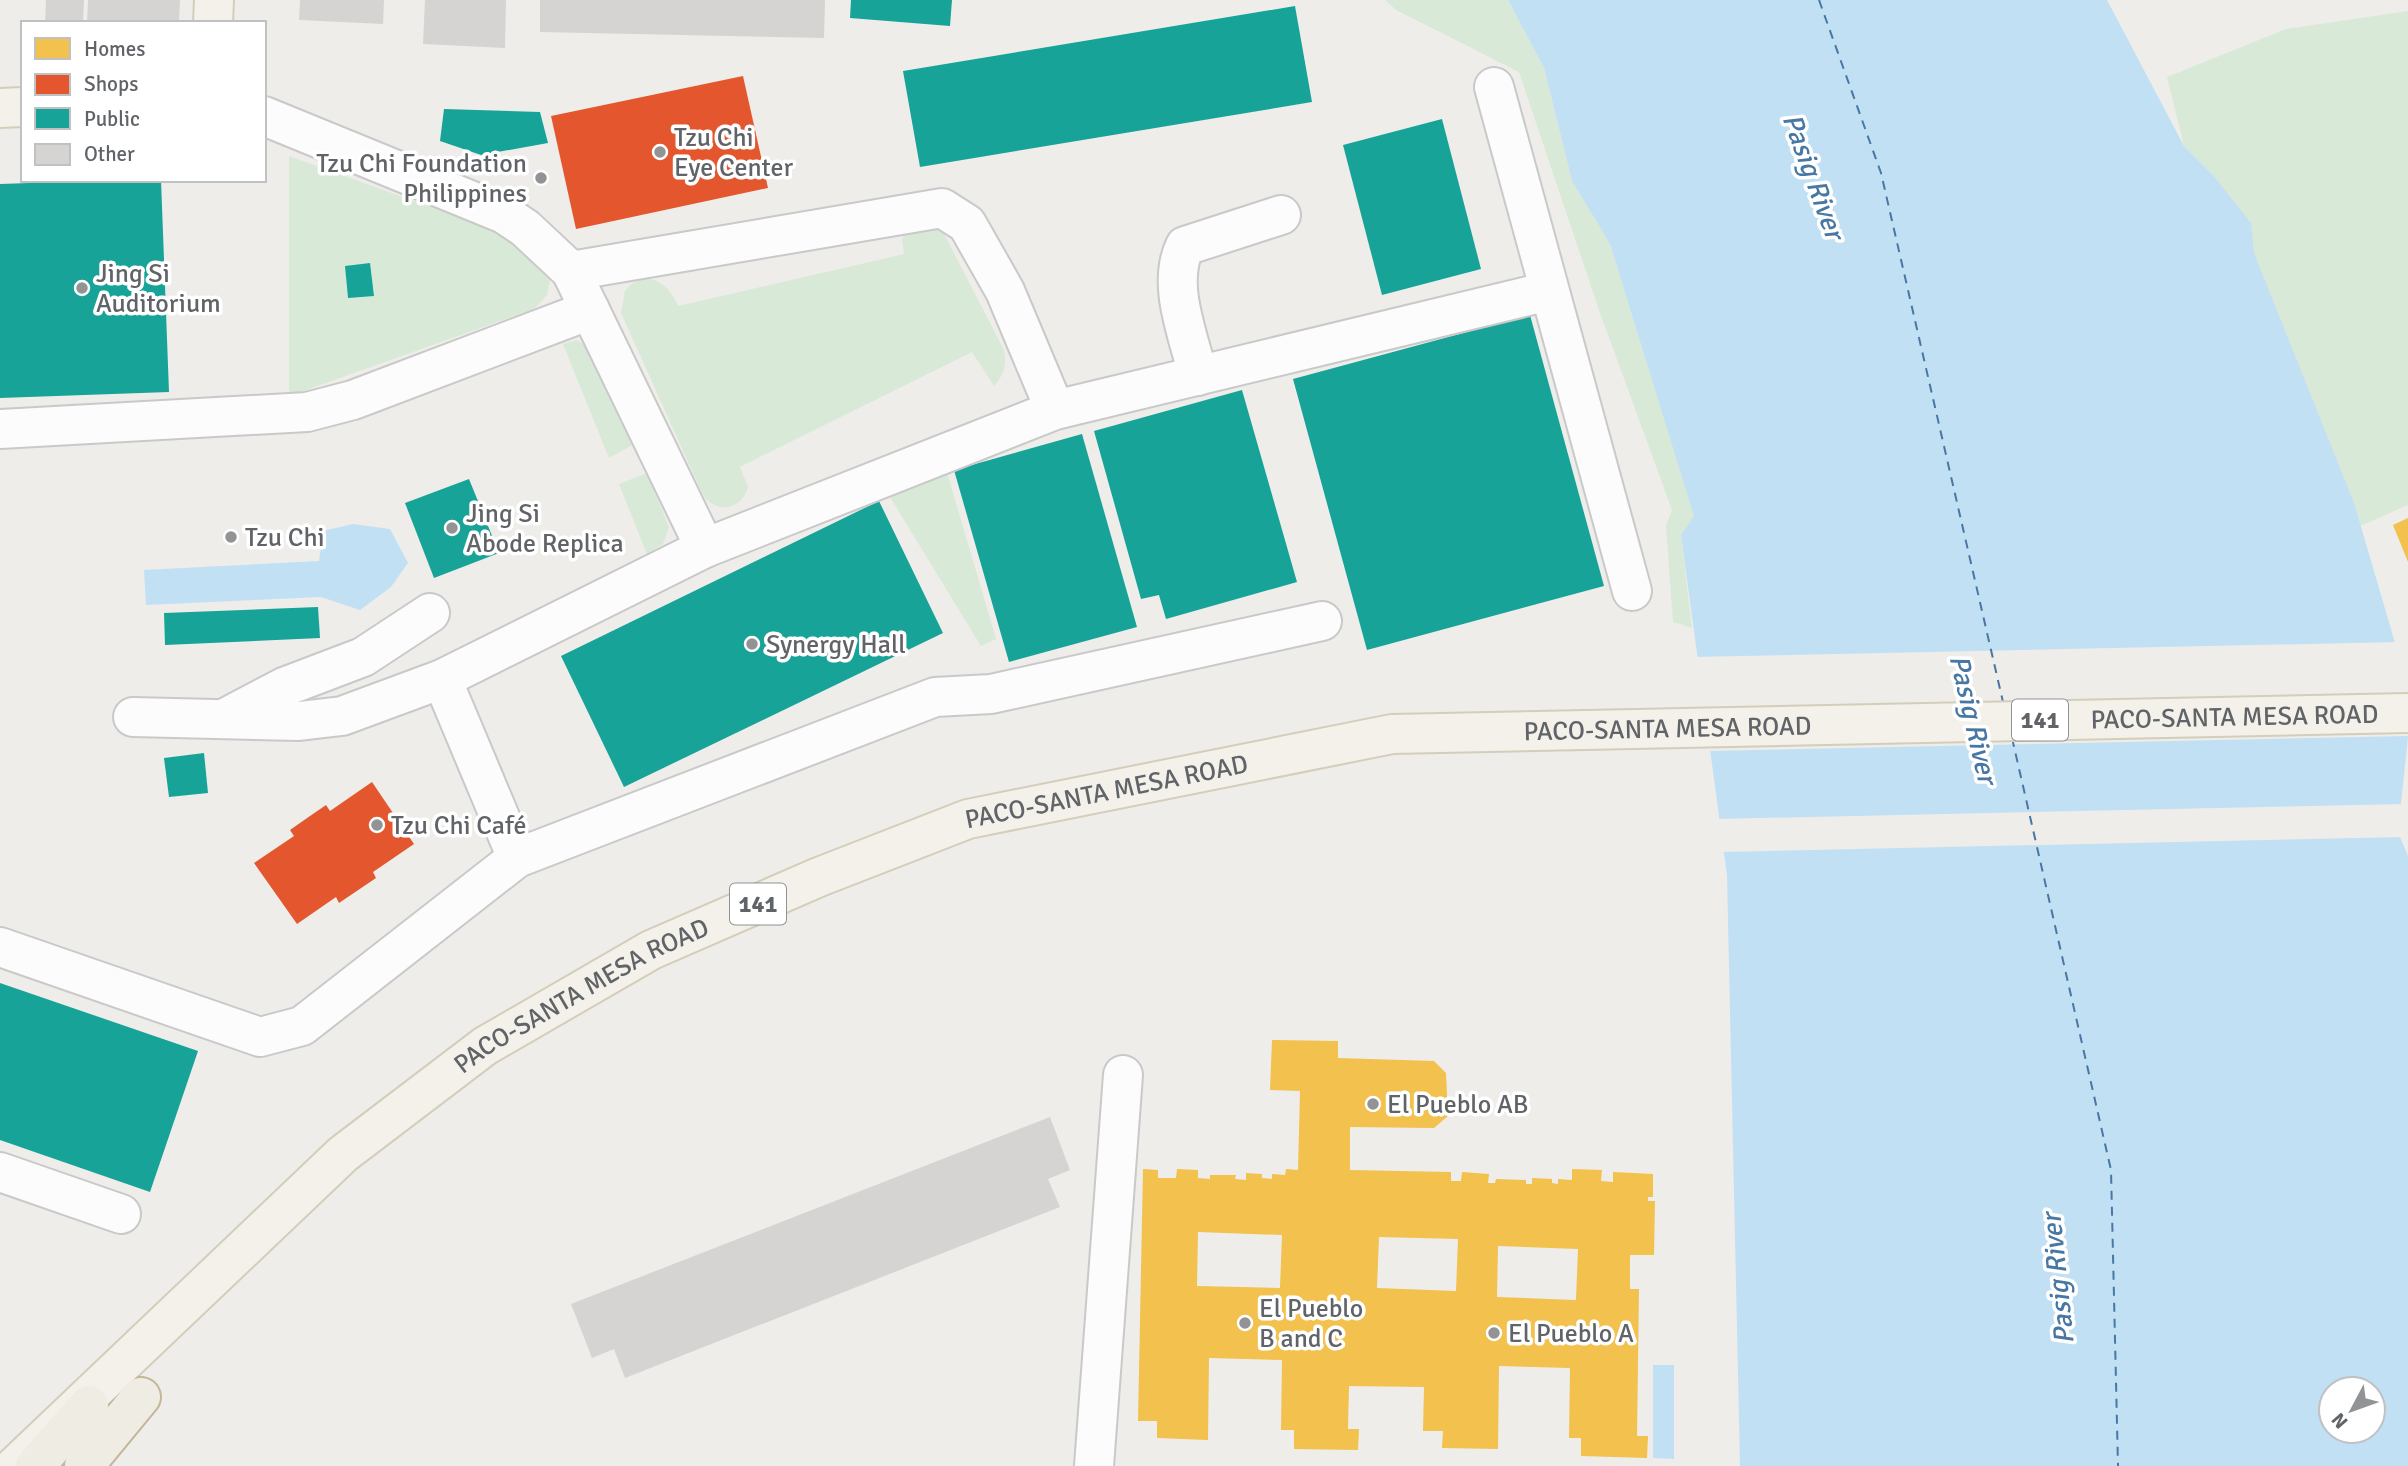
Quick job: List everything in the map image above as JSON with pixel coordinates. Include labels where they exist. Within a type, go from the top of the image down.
[{"type":"highway","points":[[84,1466],[141,1397]]},
{"type":"highway","points":[[35,1466],[89,1405]]},
{"type":"main road","points":[[213,21],[214,0]]},
{"type":"main road","points":[[0,108],[21,107]]},
{"type":"main road","name":"PACO-SANTA MESA ROAD","points":[[15,1466],[343,1154],[485,1046],[651,950],[819,877],[968,819],[1392,734],[2408,713]]},
{"type":"street","points":[[1494,88],[1632,591]]},
{"type":"street","points":[[266,117],[504,214],[525,228],[571,271],[705,548]]},
{"type":"street","points":[[571,271],[942,208],[967,224],[1004,291],[1055,410]]},
{"type":"street","points":[[1198,376],[1177,283],[1177,263],[1185,246],[1281,215]]},
{"type":"street","points":[[133,717],[299,721],[342,716],[442,679],[705,548],[1055,410],[1549,291]]},
{"type":"street","points":[[0,429],[307,412],[353,400],[590,310]]},
{"type":"street","points":[[223,719],[284,687],[363,657],[430,612]]},
{"type":"street","points":[[0,947],[260,1037],[280,1034],[302,1026],[517,858],[935,697],[991,694],[1322,621]]},
{"type":"street","points":[[442,679],[517,858]]},
{"type":"street","points":[[1094,1466],[1123,1075]]},
{"type":"street","points":[[0,1172],[121,1214]]},
{"type":"green space","points":[[1385,0],[1508,0],[1544,68],[1572,181],[1610,244],[1695,516],[1681,535],[1692,628],[1673,622],[1666,526],[1672,510],[1600,313],[1519,72],[1396,10]]},
{"type":"green space","points":[[2408,11],[2408,505],[2356,528],[2213,175],[2184,146],[2167,77],[2286,29]]},
{"type":"green space","points":[[289,156],[525,241],[551,274],[547,295],[534,309],[289,396]]},
{"type":"green space","points":[[909,227],[941,228],[1004,350],[1005,365],[997,382],[994,386],[972,352],[740,467],[748,487],[745,495],[734,505],[720,507],[707,500],[621,313],[625,291],[640,280],[656,280],[669,290],[678,306],[904,254],[902,239]]},
{"type":"green space","points":[[577,340],[586,345],[634,444],[609,458],[563,344]]},
{"type":"green space","points":[[946,469],[996,639],[981,646],[890,497]]},
{"type":"green space","points":[[647,473],[669,527],[663,544],[647,554],[619,484]]},
{"type":"water","name":"Pasig River","points":[[1508,0],[2107,0],[2184,146],[2213,175],[2251,223],[2254,253],[2354,503],[2408,687],[2408,737],[2398,832],[2408,856],[2408,1466],[1740,1466],[1727,875],[1681,535],[1694,516],[1610,244],[1572,181],[1544,68]]},
{"type":"water","points":[[353,524],[390,529],[408,563],[391,587],[360,610],[321,597],[146,605],[144,570],[319,561],[323,531]]},
{"type":"water","points":[[1653,1365],[1674,1365],[1674,1459],[1653,1458]]},
{"type":"pier","points":[[2398,642],[2408,674],[2408,736],[1706,751],[1693,657]]},
{"type":"pier","points":[[2404,804],[2401,832],[2404,837],[1720,852],[1715,819]]},
{"type":"building: Homes","points":[[2408,518],[2408,562],[2393,525]]},
{"type":"building: Homes","points":[[1272,1040],[1338,1041],[1338,1058],[1434,1061],[1446,1073],[1448,1116],[1434,1128],[1350,1127],[1350,1170],[1451,1172],[1451,1181],[1461,1181],[1462,1172],[1489,1174],[1488,1183],[1495,1183],[1496,1179],[1526,1180],[1526,1184],[1532,1184],[1532,1178],[1552,1179],[1552,1183],[1558,1184],[1558,1179],[1572,1180],[1572,1169],[1602,1170],[1601,1181],[1613,1182],[1613,1172],[1653,1174],[1653,1197],[1648,1197],[1648,1201],[1655,1201],[1654,1255],[1630,1255],[1630,1289],[1639,1289],[1637,1436],[1648,1436],[1647,1458],[1581,1456],[1581,1438],[1569,1438],[1570,1368],[1499,1366],[1498,1449],[1442,1448],[1443,1431],[1423,1431],[1424,1387],[1349,1386],[1348,1429],[1359,1429],[1358,1450],[1294,1449],[1294,1430],[1281,1430],[1282,1360],[1209,1358],[1208,1440],[1157,1438],[1157,1421],[1138,1421],[1143,1169],[1158,1170],[1158,1178],[1176,1178],[1177,1169],[1198,1170],[1198,1178],[1236,1175],[1235,1179],[1246,1180],[1246,1173],[1262,1174],[1262,1178],[1272,1179],[1272,1174],[1285,1175],[1286,1169],[1298,1170],[1300,1091],[1270,1090]],"holes":[[[1198,1232],[1282,1235],[1280,1288],[1197,1286]],[[1379,1237],[1458,1239],[1456,1291],[1377,1288]],[[1498,1246],[1578,1249],[1576,1300],[1497,1297]]]},
{"type":"building: Shops","name":"Tzu Chi Eye Center","points":[[743,76],[768,188],[576,229],[551,116]]},
{"type":"building: Shops","points":[[372,782],[414,844],[373,872],[376,878],[339,903],[336,897],[297,924],[254,863],[294,836],[290,830],[326,805],[330,811]]},
{"type":"building: Public","points":[[851,0],[952,0],[950,26],[850,18]]},
{"type":"building: Public","points":[[1295,6],[1312,102],[920,167],[903,71]]},
{"type":"building: Public","points":[[444,109],[540,112],[548,143],[481,155],[440,141]]},
{"type":"building: Public","points":[[1442,119],[1481,269],[1382,295],[1343,145]]},
{"type":"building: Public","name":"Jing Si Auditorium","points":[[161,182],[169,392],[0,398],[0,184]]},
{"type":"building: Public","points":[[370,263],[374,296],[348,298],[345,266]]},
{"type":"building: Public","points":[[1530,315],[1604,586],[1367,650],[1293,379]]},
{"type":"building: Public","points":[[1242,390],[1297,582],[1166,619],[1159,595],[1141,599],[1094,431]]},
{"type":"building: Public","points":[[1082,434],[1137,627],[1009,662],[954,470]]},
{"type":"building: Public","name":"Jing Si Abode Replica","points":[[469,479],[499,553],[434,578],[405,503]]},
{"type":"building: Public","name":"Synergy Hall","points":[[879,501],[943,633],[624,787],[561,656]]},
{"type":"building: Public","points":[[318,607],[320,638],[165,645],[164,613]]},
{"type":"building: Public","points":[[204,753],[208,793],[169,797],[164,758]]},
{"type":"building: Public","points":[[0,983],[198,1051],[150,1192],[0,1140]]},
{"type":"building: Other","points":[[46,0],[84,0],[83,21],[45,21]]},
{"type":"building: Other","points":[[88,0],[180,0],[179,21],[87,21]]},
{"type":"building: Other","points":[[300,0],[384,0],[383,24],[299,20]]},
{"type":"building: Other","points":[[425,0],[506,0],[505,48],[423,44]]},
{"type":"building: Other","points":[[540,0],[825,0],[824,38],[540,32]]},
{"type":"building: Other","points":[[1050,1117],[1070,1170],[1048,1179],[1060,1207],[625,1378],[614,1349],[592,1358],[571,1304]]},
{"type":"ferry route","points":[[1819,0],[1881,173],[2003,702]]},
{"type":"ferry route","points":[[2012,738],[2111,1170],[2118,1466]]},
{"type":"place","name":"Tzu Chi Eye Center","points":[[660,152]]},
{"type":"place","name":"Tzu Chi Foundation Philippines","points":[[541,178]]},
{"type":"place","name":"Jing Si Auditorium","points":[[82,288]]},
{"type":"place","name":"Jing Si Abode Replica","points":[[452,528]]},
{"type":"place","name":"Tzu Chi","points":[[231,537]]},
{"type":"place","name":"Synergy Hall","points":[[752,644]]},
{"type":"place","name":"Tzu Chi Café","points":[[377,825]]},
{"type":"place","name":"El Pueblo AB","points":[[1373,1104]]},
{"type":"place","name":"El Pueblo B and C","points":[[1245,1323]]},
{"type":"place","name":"El Pueblo A","points":[[1494,1333]]}]
